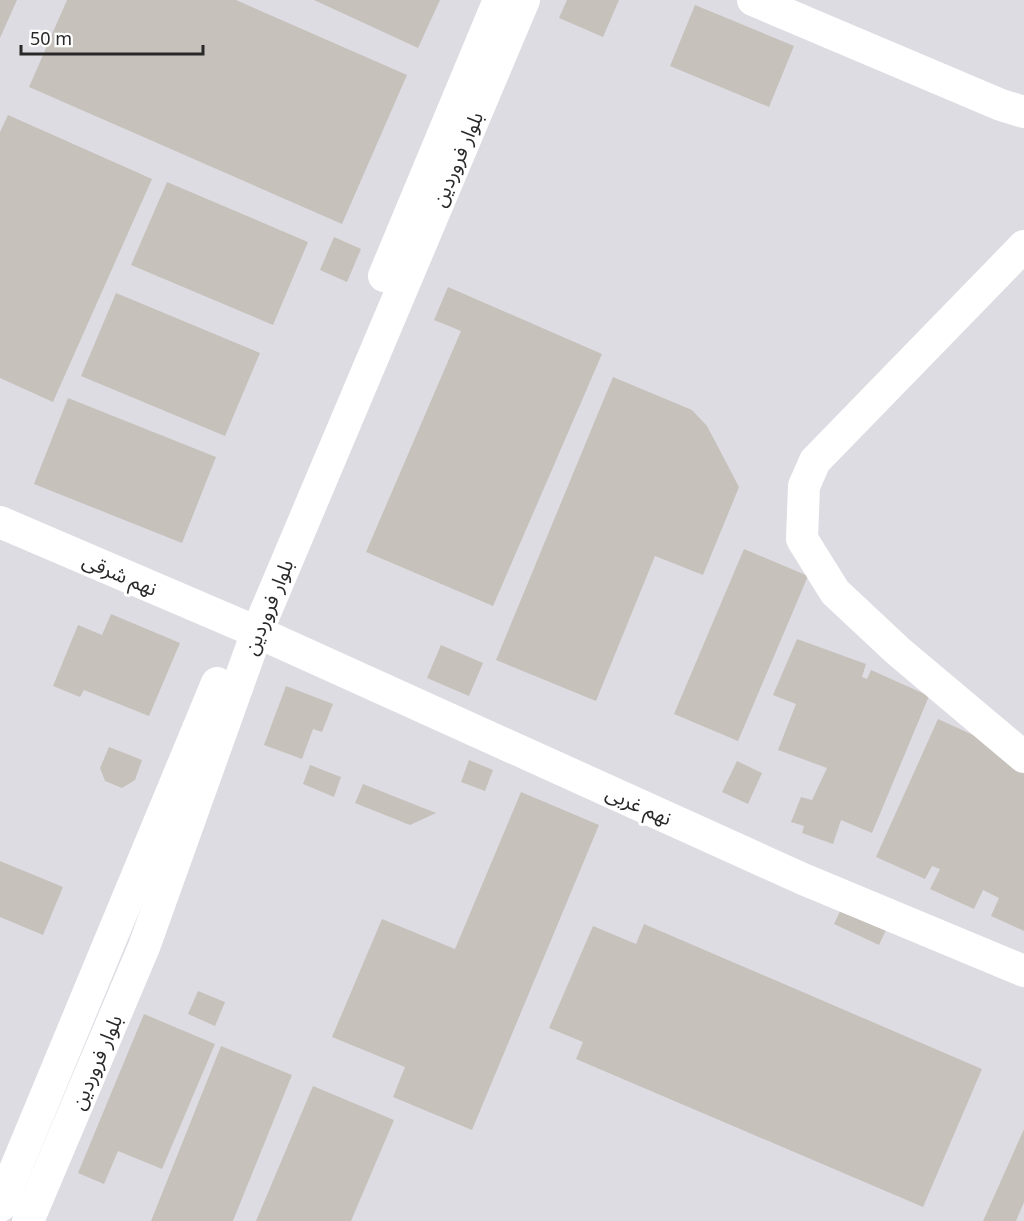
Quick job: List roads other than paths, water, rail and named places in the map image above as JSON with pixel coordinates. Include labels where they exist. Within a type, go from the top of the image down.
[{"type":"street","name":"بلوار فروردین","points":[[28,1221],[144,947],[249,629],[357,339],[499,0]]},
{"type":"street","name":"بلوار فروردین","points":[[0,1206],[524,0]]},
{"type":"street","points":[[753,0],[1000,105],[1024,112]]},
{"type":"street","points":[[1024,246],[815,461],[804,486],[802,539],[836,592],[897,651],[1024,757]]},
{"type":"street","name":"نهم شرقی","points":[[0,522],[249,629]]},
{"type":"street","name":"نهم غربی","points":[[249,629],[803,879],[1024,971]]}]
